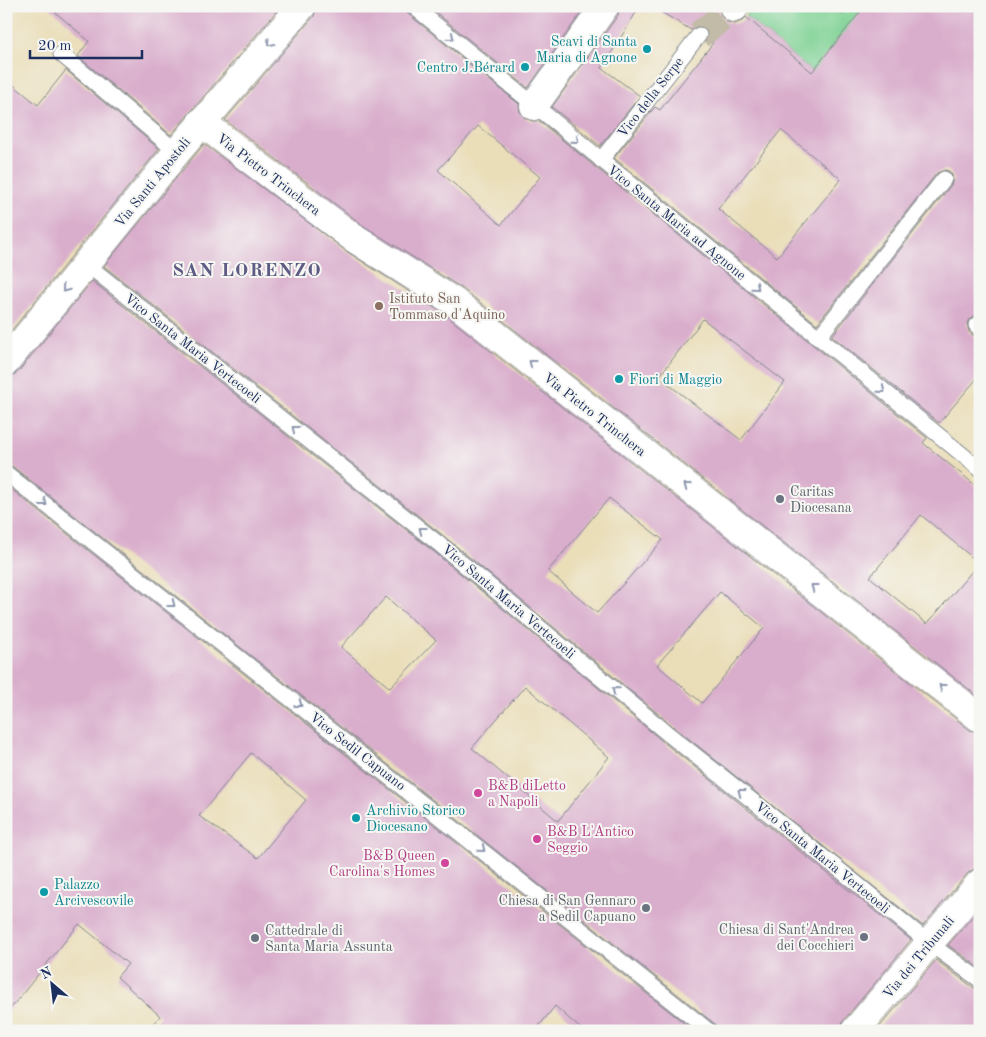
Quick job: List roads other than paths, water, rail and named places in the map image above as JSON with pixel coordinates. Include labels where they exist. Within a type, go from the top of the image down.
[{"type":"street","name":"Via Santi Apostoli","points":[[6,362],[201,122],[302,6]]},
{"type":"street","points":[[534,106],[605,6]]},
{"type":"street","name":"Via Pietro Trinchera","points":[[201,122],[355,239],[453,301],[980,718]]},
{"type":"street","name":"Via dei Tribunali","points":[[855,1031],[980,883]]},
{"type":"lane","name":"Vico Santa Maria ad Agnone","points":[[413,6],[980,469]]},
{"type":"lane","name":"Vico della Serpe","points":[[601,160],[699,35]]},
{"type":"lane","points":[[61,54],[177,152]]},
{"type":"lane","points":[[818,338],[944,179]]},
{"type":"lane","name":"Vico Santa Maria Vertecoeli","points":[[85,263],[439,544],[667,733],[929,943],[980,980]]},
{"type":"lane","name":"Vico Sedil Capuano","points":[[6,473],[709,1031]]},
{"type":"tunnel","points":[[699,35],[734,8]]},
{"type":"place","name":"Scavi di Santa Maria di Agnone","points":[[647,49]]},
{"type":"place","name":"Centro J.Bérard","points":[[525,67]]},
{"type":"place","name":"Istituto San Tommaso d'Aquino","points":[[379,306]]},
{"type":"place","name":"Fiori di Maggio","points":[[619,379]]},
{"type":"place","name":"Caritas Diocesana","points":[[780,499]]},
{"type":"place","name":"B&B diLetto a Napoli","points":[[478,793]]},
{"type":"place","name":"Archivio Storico Diocesano","points":[[356,818]]},
{"type":"place","name":"B&B L'Antico Seggio","points":[[537,839]]},
{"type":"place","name":"B&B Queen Carolina's Homes","points":[[445,863]]},
{"type":"place","name":"Palazzo Arcivescovile","points":[[44,892]]},
{"type":"place","name":"Chiesa di San Gennaro a Sedil Capuano","points":[[646,908]]},
{"type":"place","name":"Chiesa di Sant'Andrea dei Cocchieri","points":[[864,937]]},
{"type":"place","name":"Cattedrale di Santa Maria Assunta","points":[[255,938]]},
{"type":"district","name":"SAN LORENZO","points":[[247,269]]}]
